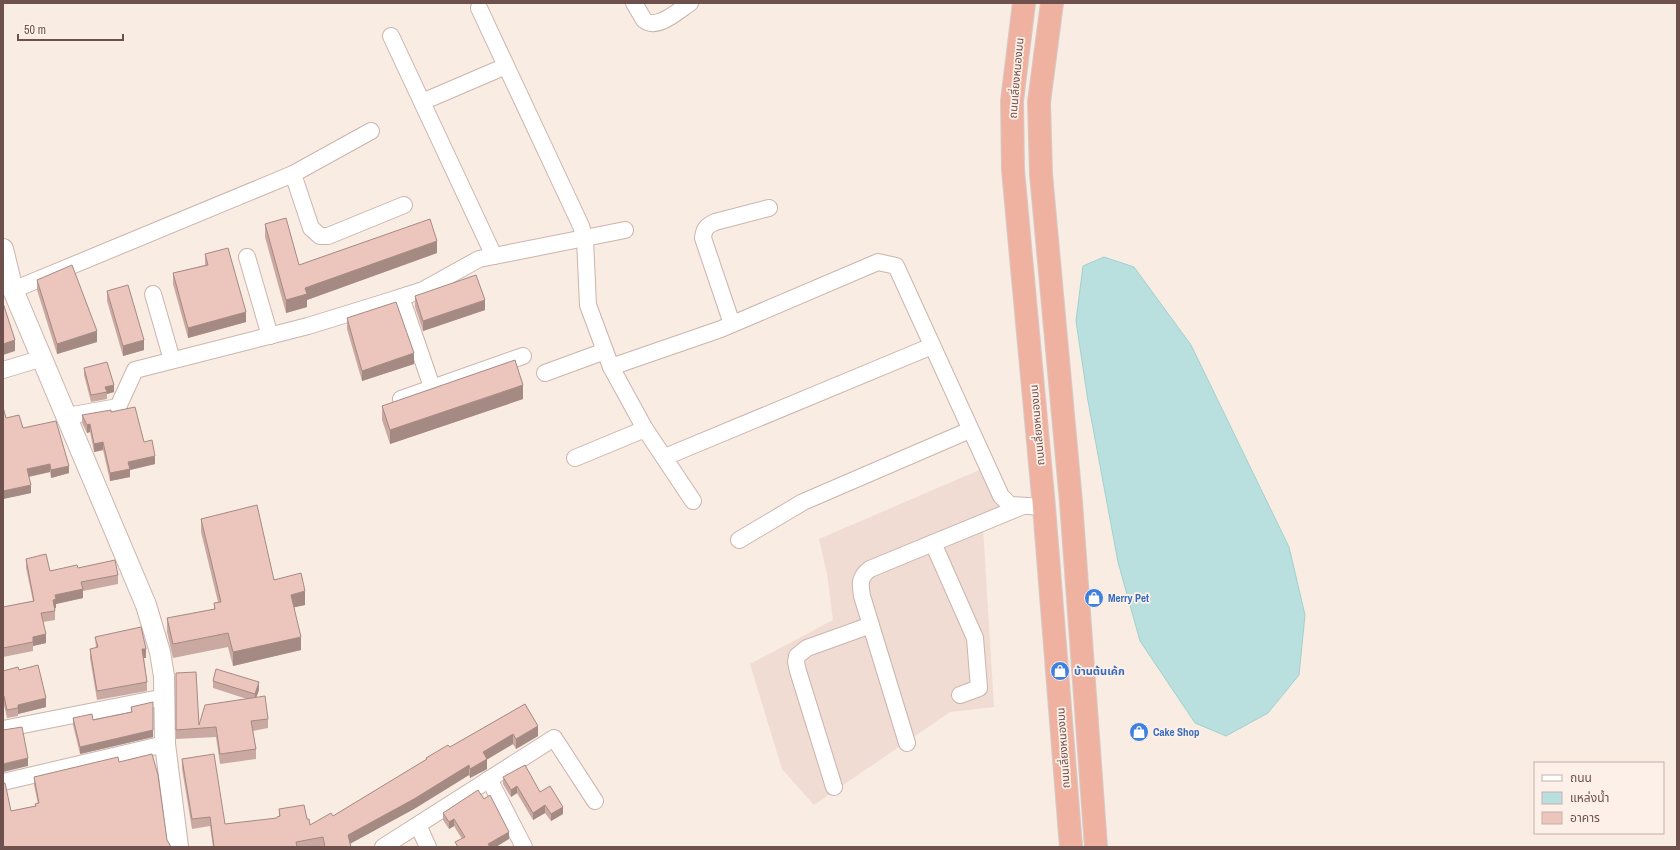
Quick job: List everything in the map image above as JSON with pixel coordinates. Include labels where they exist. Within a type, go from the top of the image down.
[{"type":"highway","name":"ถนนเลี่ยงหนองมน","points":[[1024,3],[1012,101],[1013,170],[1034,506],[1070,847]]},
{"type":"highway","points":[[1052,3],[1045,43],[1039,102],[1041,174],[1071,502],[1096,847]]},
{"type":"street","points":[[634,3],[644,20],[648,23],[654,24],[690,3]]},
{"type":"street","points":[[479,8],[581,226],[585,239],[588,305],[611,367],[645,429],[693,501]]},
{"type":"street","points":[[391,36],[494,256]]},
{"type":"street","points":[[422,102],[506,66]]},
{"type":"street","points":[[13,290],[293,174],[370,132]]},
{"type":"street","points":[[293,174],[311,228],[320,236],[328,236],[404,205]]},
{"type":"street","points":[[732,324],[703,238],[703,230],[715,222],[769,208]]},
{"type":"street","points":[[68,416],[118,407],[135,370],[308,326],[423,290],[479,259],[625,230]]},
{"type":"street","points":[[3,249],[13,290],[68,416],[146,605],[160,652],[164,676],[165,744],[178,847]]},
{"type":"street","points":[[247,257],[270,336]]},
{"type":"street","points":[[611,367],[732,324],[878,262],[896,266],[1001,496],[1010,505],[1034,506]]},
{"type":"street","points":[[153,294],[172,360]]},
{"type":"street","points":[[401,297],[432,387]]},
{"type":"street","points":[[665,457],[932,346]]},
{"type":"street","points":[[545,373],[605,351]]},
{"type":"street","points":[[401,399],[522,356]]},
{"type":"street","points":[[3,370],[43,358]]},
{"type":"street","points":[[575,458],[645,429]]},
{"type":"street","points":[[739,540],[803,502],[970,430]]},
{"type":"street","points":[[907,743],[860,586],[864,574],[870,569],[934,543],[1034,506]]},
{"type":"street","points":[[934,543],[975,638],[979,688],[960,695]]},
{"type":"street","points":[[834,787],[798,671],[796,662],[797,656],[807,648],[871,625]]},
{"type":"street","points":[[3,729],[165,697]]},
{"type":"street","points":[[383,847],[554,738],[595,801]]},
{"type":"street","points":[[3,782],[165,744]]},
{"type":"street","points":[[489,779],[524,847]]},
{"type":"street","points":[[418,825],[428,847]]},
{"type":"shaded area","points":[[991,465],[1005,515],[983,527],[994,707],[950,712],[814,805],[782,769],[750,664],[833,620],[827,574],[819,539]]},
{"type":"water","points":[[1104,257],[1134,267],[1191,345],[1289,547],[1305,615],[1299,675],[1268,713],[1226,736],[1195,723],[1140,641],[1118,562],[1088,401],[1076,321],[1083,266]]},
{"type":"building","points":[[286,218],[299,265],[430,219],[437,241],[305,288],[307,294],[286,300],[265,224]]},
{"type":"building","points":[[228,248],[246,312],[188,328],[173,273],[208,265],[205,254]]},
{"type":"building","points":[[72,265],[97,331],[57,344],[37,280]]},
{"type":"building","points":[[476,275],[485,300],[423,321],[415,296]]},
{"type":"building","points":[[128,285],[144,340],[123,346],[107,291]]},
{"type":"building","points":[[396,302],[414,353],[362,371],[347,318]]},
{"type":"building","points":[[3,303],[15,340],[3,344]]},
{"type":"building","points":[[515,360],[523,385],[390,430],[382,406]]},
{"type":"building","points":[[107,362],[114,385],[105,387],[107,392],[91,395],[84,368]]},
{"type":"building","points":[[3,407],[6,418],[19,415],[23,428],[56,421],[69,466],[51,470],[50,464],[27,469],[31,485],[3,491]]},
{"type":"building","points":[[135,407],[144,442],[152,440],[155,456],[128,462],[130,469],[110,473],[103,442],[94,444],[90,424],[87,425],[82,415],[111,410],[111,412]]},
{"type":"building","points":[[257,505],[274,580],[301,573],[305,591],[291,595],[301,637],[233,652],[228,633],[173,644],[167,618],[215,609],[214,603],[221,602],[201,519]]},
{"type":"building","points":[[46,554],[50,571],[77,565],[78,568],[115,560],[118,575],[81,582],[83,589],[55,595],[56,599],[53,600],[55,611],[41,613],[46,634],[33,637],[33,642],[3,648],[3,607],[34,601],[26,559]]},
{"type":"building","points":[[141,627],[146,649],[142,649],[147,682],[97,691],[90,649],[98,647],[95,637]]},
{"type":"building","points":[[38,665],[46,698],[18,705],[18,708],[7,710],[4,696],[3,697],[3,671],[18,667],[19,670]]},
{"type":"building","points":[[216,669],[259,682],[255,694],[213,681]]},
{"type":"building","points":[[196,672],[199,725],[205,705],[265,696],[268,719],[251,721],[256,749],[220,754],[216,727],[176,730],[176,673]]},
{"type":"building","points":[[153,702],[153,730],[80,747],[73,718],[92,714],[93,720],[132,712],[131,707]]},
{"type":"building","points":[[525,704],[538,726],[516,739],[513,734],[483,752],[487,759],[470,769],[469,765],[414,799],[348,835],[351,847],[325,847],[323,837],[296,842],[297,847],[214,847],[210,817],[192,819],[182,759],[214,754],[225,824],[277,818],[280,816],[279,809],[304,805],[310,825],[331,813],[333,816],[448,745],[450,747]]},
{"type":"building","points":[[22,727],[28,758],[3,764],[3,730]]},
{"type":"building","points":[[152,754],[158,775],[167,840],[171,847],[3,847],[3,783],[5,783],[11,811],[36,806],[35,804],[39,803],[34,777],[118,757],[119,762]]},
{"type":"building","points":[[525,765],[540,792],[550,786],[563,807],[551,814],[545,805],[533,813],[517,786],[511,790],[503,777]]},
{"type":"building","points":[[478,790],[484,799],[490,795],[509,832],[488,844],[490,847],[458,847],[455,842],[465,837],[454,819],[449,822],[443,813]]},
{"type":"place","name":"Merry Pet","points":[[1094,598]]},
{"type":"place","name":"บ้านต้นเค้ก","points":[[1060,671]]},
{"type":"place","name":"Cake Shop","points":[[1139,732]]}]
